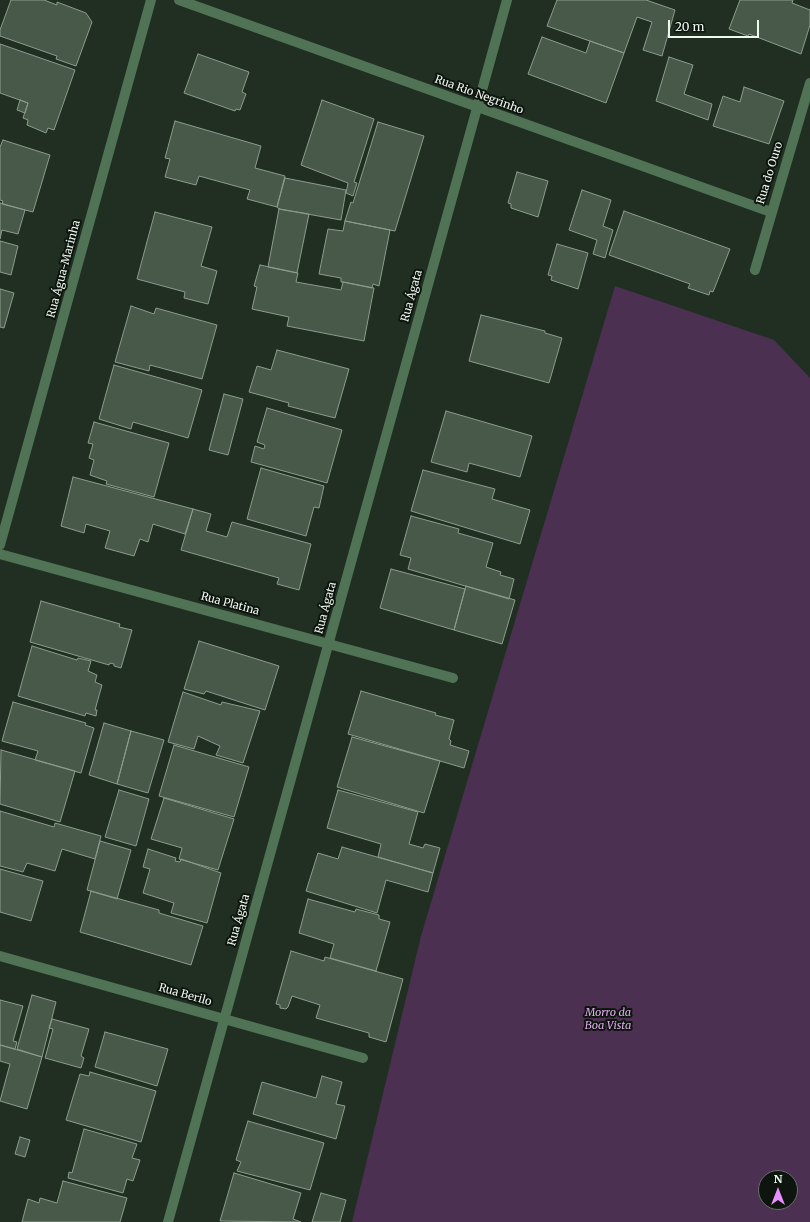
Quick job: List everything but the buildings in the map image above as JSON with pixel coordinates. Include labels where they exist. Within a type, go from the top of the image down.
[{"type":"street","name":"Rua Água-Marinha","points":[[0,545],[151,0]]},
{"type":"street","name":"Rua Rio Negrinho","points":[[179,0],[771,212]]},
{"type":"street","name":"Rua Ágata","points":[[168,1222],[507,0]]},
{"type":"street","name":"Rua do Ouro","points":[[755,270],[810,83]]},
{"type":"street","name":"Rua Platina","points":[[0,554],[454,678]]},
{"type":"street","name":"Rua Berilo","points":[[0,956],[363,1058]]},
{"type":"green space","name":"Morro da Boa Vista","points":[[615,286],[774,340],[810,378],[810,1222],[352,1222],[421,936]]}]
